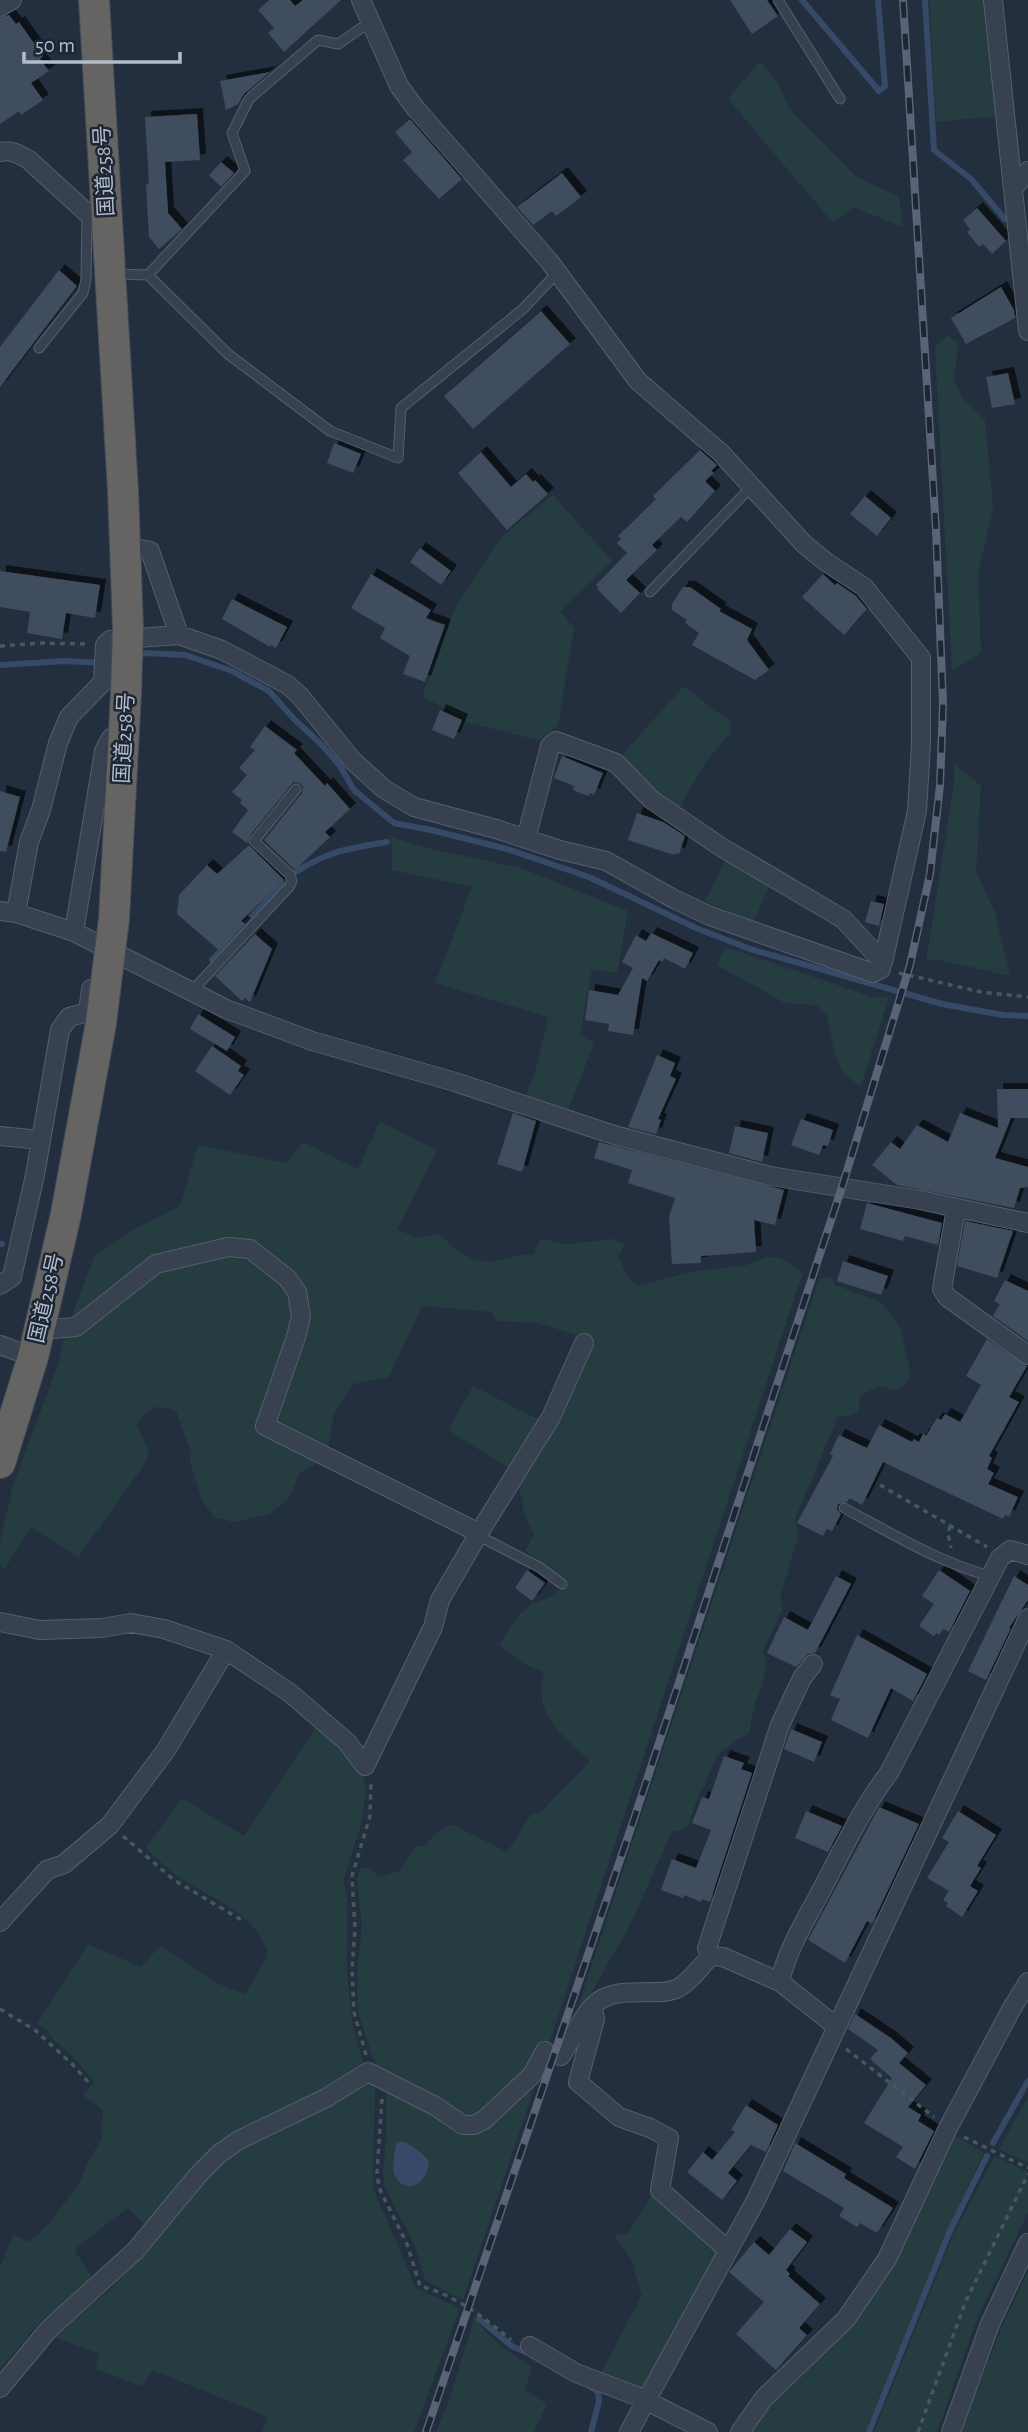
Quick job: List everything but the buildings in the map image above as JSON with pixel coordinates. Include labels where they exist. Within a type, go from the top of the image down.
[{"type":"highway","name":"国道258号","points":[[0,1463],[36,1343],[66,1214],[101,1023],[114,919],[125,731],[114,688],[113,642],[125,546],[110,274],[97,213],[94,0]]},
{"type":"street","points":[[0,7],[12,0]]},
{"type":"street","points":[[361,0],[399,86],[557,272],[638,381],[721,453],[804,544],[864,587],[921,658],[921,744],[917,811],[883,961],[844,919],[721,847],[652,800],[616,763],[556,741],[550,746],[526,839]]},
{"type":"street","points":[[993,0],[1022,182],[1028,331]]},
{"type":"street","points":[[0,152],[18,154],[29,160],[97,213]]},
{"type":"street","points":[[125,546],[149,551],[179,635]]},
{"type":"street","points":[[113,642],[110,640],[179,635],[222,650],[288,685],[353,761],[397,798],[434,814],[496,828],[617,866],[674,900],[710,916],[873,973],[881,969]]},
{"type":"street","points":[[114,688],[69,717],[58,743],[41,810],[8,912],[74,932],[226,1009],[312,1041],[455,1082],[614,1135],[771,1176],[1028,1223]]},
{"type":"street","points":[[74,932],[104,751],[111,738],[125,731]]},
{"type":"street","points":[[0,1285],[12,1277],[35,1175],[60,1030],[69,1017],[88,1012],[97,944]]},
{"type":"street","points":[[0,1136],[40,1140]]},
{"type":"street","points":[[956,1208],[942,1289],[947,1297],[1028,1354]]},
{"type":"street","points":[[0,1345],[36,1343],[76,1327],[156,1264],[228,1247],[250,1249],[287,1278],[297,1292],[301,1316],[265,1426],[478,1534]]},
{"type":"street","points":[[2,1623],[40,1630],[101,1628],[131,1623],[164,1629],[226,1650],[290,1693],[348,1742],[365,1766],[433,1627],[440,1601],[478,1534],[551,1418],[584,1343]]},
{"type":"street","points":[[780,1982],[782,1971],[803,1926],[864,1810],[889,1773],[1000,1558],[1010,1550],[1028,1555]]},
{"type":"street","points":[[629,2432],[756,2200],[1028,1618]]},
{"type":"street","points":[[0,1922],[47,1870],[64,1864],[110,1825],[166,1750],[226,1650]]},
{"type":"street","points":[[711,1956],[708,1948],[780,1725],[802,1678],[813,1664]]},
{"type":"street","points":[[0,2388],[49,2329],[135,2252],[199,2174],[219,2154],[239,2140],[375,2076],[435,2106],[463,2124],[474,2124],[484,2120],[532,2075],[593,2006],[604,1999],[634,1991],[666,1992],[678,1989],[711,1956],[723,1957],[780,1982],[834,2033]]},
{"type":"street","points":[[740,2432],[764,2398],[846,2319],[887,2259],[948,2129],[1028,1982]]},
{"type":"street","points":[[593,2006],[595,2020],[578,2082],[619,2117],[669,2138],[660,2190],[728,2250]]},
{"type":"street","points":[[951,2432],[990,2323],[1028,2243]]},
{"type":"street","points":[[530,2346],[576,2373],[646,2401],[708,2432]]},
{"type":"lane","points":[[778,0],[840,99]]},
{"type":"lane","points":[[148,275],[245,171],[232,133],[249,99],[318,40],[338,44],[370,22]]},
{"type":"lane","points":[[39,348],[83,293],[97,213]]},
{"type":"lane","points":[[110,274],[148,275],[228,354],[330,431],[398,458],[401,408],[523,309],[557,272]]},
{"type":"lane","points":[[650,592],[752,486]]},
{"type":"lane","points":[[191,992],[289,887],[292,881],[290,874],[254,841],[296,789]]},
{"type":"lane","points":[[844,1508],[917,1547],[971,1571],[990,1576]]},
{"type":"lane","points":[[478,1534],[539,1567],[562,1584]]},
{"type":"path","points":[[0,646],[113,642]]},
{"type":"path","points":[[881,969],[981,992],[1028,997]]},
{"type":"path","points":[[880,1485],[993,1551],[993,1554],[1000,1558]]},
{"type":"path","points":[[365,1766],[373,1791],[370,1816],[352,1876],[355,1928],[352,1969],[354,2012],[375,2076],[379,2188],[407,2244],[420,2286],[480,2314],[514,2343],[530,2346]]},
{"type":"path","points":[[110,1825],[174,1880],[245,1922]]},
{"type":"path","points":[[0,2009],[36,2030],[90,2084]]},
{"type":"path","points":[[834,2033],[948,2129],[1028,2168]]},
{"type":"path","points":[[918,2432],[965,2304],[1028,2174]]},
{"type":"green space","points":[[929,0],[984,0],[998,116],[936,122]]},
{"type":"green space","points":[[760,61],[779,85],[789,108],[855,176],[899,197],[903,227],[853,207],[833,223],[728,99]]},
{"type":"green space","points":[[948,335],[958,343],[954,379],[962,397],[985,420],[993,507],[978,575],[981,653],[952,671],[935,347]]},
{"type":"green space","points":[[553,495],[612,561],[560,611],[574,628],[558,726],[538,740],[465,722],[465,718],[422,697],[450,618],[459,601],[502,536]]},
{"type":"green space","points":[[684,686],[731,720],[730,734],[706,762],[677,812],[621,760],[628,748]]},
{"type":"green space","points":[[954,763],[981,786],[976,872],[995,913],[1010,976],[935,959],[926,962],[954,783]]},
{"type":"green space","points":[[391,837],[423,847],[521,868],[628,911],[617,973],[592,970],[580,1034],[594,1043],[568,1110],[525,1097],[536,1069],[548,1017],[435,983],[472,887],[392,870]]},
{"type":"green space","points":[[727,856],[771,881],[754,922],[705,901]]},
{"type":"green space","points":[[725,947],[873,997],[889,997],[861,1086],[844,1075],[836,1058],[827,1016],[816,1005],[785,1003],[717,965]]},
{"type":"green space","points":[[380,1121],[437,1150],[397,1230],[417,1237],[439,1234],[457,1250],[478,1260],[494,1261],[533,1255],[541,1239],[567,1244],[614,1239],[624,1245],[619,1256],[627,1276],[638,1286],[690,1272],[747,1265],[766,1257],[780,1258],[803,1272],[550,2041],[543,2047],[529,2072],[484,2116],[465,2119],[379,2071],[375,2064],[358,2013],[357,1971],[362,1926],[357,1878],[361,1868],[368,1868],[380,1877],[399,1871],[416,1847],[426,1845],[440,1830],[453,1825],[507,1852],[532,1813],[541,1812],[590,1761],[560,1732],[546,1713],[542,1701],[544,1672],[524,1664],[499,1645],[518,1616],[532,1604],[554,1595],[569,1583],[525,1551],[534,1534],[525,1516],[518,1482],[592,1340],[538,1323],[497,1321],[491,1312],[422,1306],[389,1377],[353,1384],[334,1414],[328,1447],[319,1462],[299,1474],[289,1498],[270,1514],[233,1522],[214,1517],[202,1500],[190,1462],[191,1453],[176,1411],[157,1407],[149,1410],[136,1424],[149,1451],[144,1465],[78,1557],[31,1527],[4,1570],[0,1562],[0,1542],[13,1485],[59,1362],[64,1337],[94,1257],[127,1233],[180,1206],[198,1145],[286,1163],[303,1142],[358,1169]]},
{"type":"green space","points":[[830,1277],[835,1285],[881,1302],[901,1329],[911,1375],[903,1386],[895,1390],[879,1386],[860,1396],[859,1410],[852,1415],[838,1417],[795,1519],[799,1534],[780,1597],[783,1608],[763,1650],[765,1670],[749,1733],[717,1755],[688,1826],[672,1832],[630,1925],[594,1988],[579,2022],[573,2022],[819,1279]]},
{"type":"green space","points":[[473,1386],[541,1421],[511,1470],[448,1430]]},
{"type":"green space","points":[[318,1724],[344,1748],[362,1771],[366,1789],[362,1821],[343,1882],[347,1896],[347,1969],[353,2027],[363,2061],[360,2069],[210,2151],[145,2225],[128,2208],[78,2246],[75,2251],[93,2279],[42,2320],[0,2369],[0,2268],[13,2234],[29,2242],[45,2228],[79,2184],[101,2140],[103,2110],[83,2095],[94,2082],[76,2060],[50,2036],[47,2029],[37,2024],[88,1944],[141,1967],[160,1946],[219,1984],[245,1994],[268,1955],[254,1928],[232,1909],[175,1874],[146,1848],[182,1798],[244,1836]]},
{"type":"green space","points":[[540,2071],[463,2300],[425,2280],[415,2246],[385,2188],[383,2172],[386,2092],[389,2089],[465,2130]]},
{"type":"green space","points":[[369,2081],[375,2088],[373,2188],[416,2288],[460,2308],[414,2432],[262,2432],[268,2417],[153,2370],[142,2386],[95,2369],[99,2354],[54,2337],[113,2287],[218,2165],[241,2148]]},
{"type":"green space","points":[[1028,2097],[1028,2163],[999,2149]]},
{"type":"green space","points":[[952,2134],[984,2153],[947,2231],[866,2432],[748,2432],[758,2414],[850,2324]]},
{"type":"green space","points":[[995,2156],[1028,2172],[1028,2212],[976,2321],[937,2432],[874,2432],[953,2235]]},
{"type":"green space","points":[[652,2195],[718,2251],[641,2391],[600,2375],[642,2295],[631,2259],[614,2236],[628,2233]]},
{"type":"green space","points":[[1028,2271],[1028,2432],[960,2432],[1001,2329]]},
{"type":"green space","points":[[475,2316],[492,2338],[532,2367],[525,2390],[547,2404],[534,2432],[436,2432],[447,2406]]},
{"type":"water","points":[[402,2141],[429,2161],[421,2181],[412,2186],[403,2185],[394,2173],[396,2144]]},
{"type":"waterway","points":[[802,0],[879,91],[885,86],[878,0]]},
{"type":"waterway","points":[[925,0],[934,150],[971,179],[1005,219]]},
{"type":"waterway","points":[[137,656],[147,653],[185,655],[232,671],[269,691],[322,745],[340,766],[354,790],[394,823],[507,849],[589,877],[696,928],[750,949],[942,1004],[1003,1015],[1028,1016]]},
{"type":"waterway","points":[[0,665],[65,661],[103,663]]},
{"type":"waterway","points":[[296,872],[340,851],[387,842]]},
{"type":"waterway","points":[[212,960],[282,884]]},
{"type":"waterway","points":[[993,2143],[1028,2081]]},
{"type":"waterway","points":[[869,2432],[949,2233],[987,2156]]},
{"type":"waterway","points":[[479,2319],[513,2347],[529,2353]]},
{"type":"waterway","points":[[590,2386],[598,2392],[599,2401],[591,2432]]},
{"type":"railway","points":[[426,2432],[634,1819],[842,1187],[910,965],[930,874],[940,785],[943,704],[936,530],[903,0]]}]
